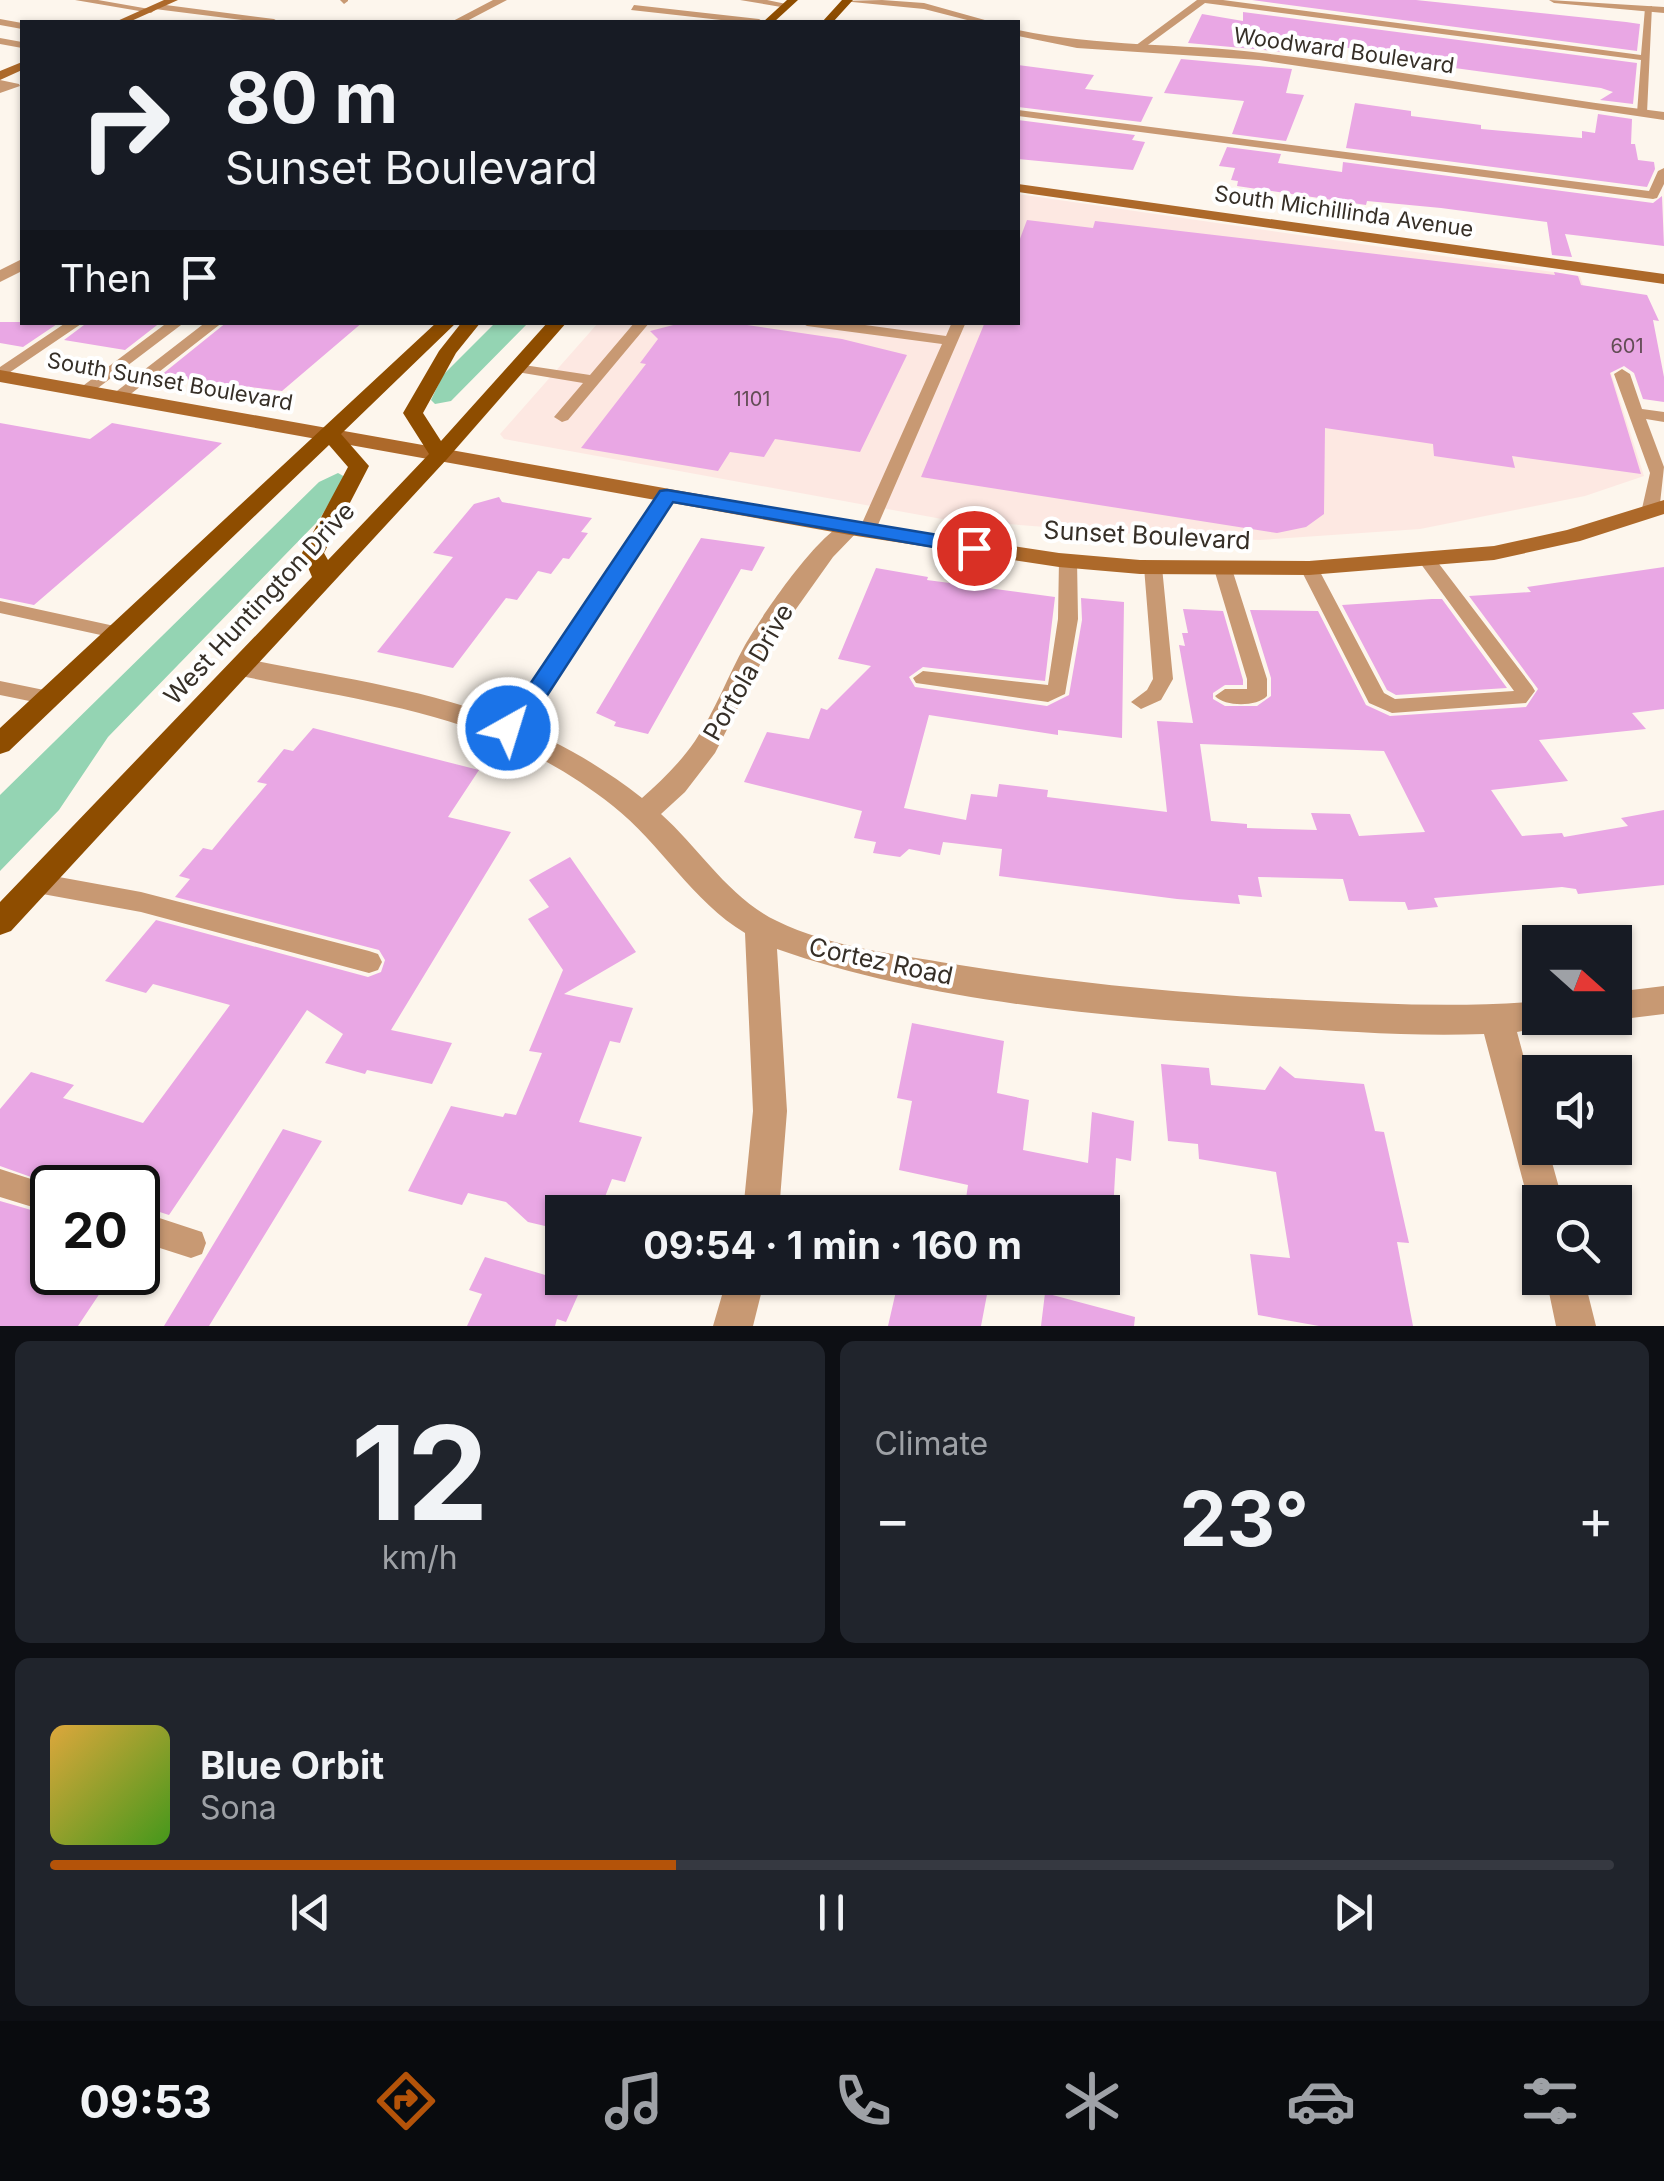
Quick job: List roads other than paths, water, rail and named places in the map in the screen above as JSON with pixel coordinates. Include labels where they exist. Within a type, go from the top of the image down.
[{"type":"main road","points":[[127,20],[173,0]]},
{"type":"main road","points":[[829,20],[847,0]]},
{"type":"main road","points":[[770,20],[790,2]]},
{"type":"main road","points":[[0,83],[20,68]]},
{"type":"main road","name":"South Michillinda Avenue","points":[[1020,188],[1664,279]]},
{"type":"main road","points":[[0,744],[445,325]]},
{"type":"main road","points":[[440,455],[413,413],[448,351],[470,325]]},
{"type":"main road","name":"West Huntington Drive","points":[[0,922],[440,455],[555,325]]},
{"type":"main road","name":"South Sunset Boulevard","points":[[0,375],[331,435]]},
{"type":"main road","points":[[324,578],[313,553],[360,466],[331,435]]},
{"type":"main road","name":"Sunset Boulevard","points":[[331,435],[859,529],[1068,560],[1153,567],[1308,568],[1494,553],[1572,536],[1657,510]]},
{"type":"street","points":[[460,20],[502,0]]},
{"type":"street","points":[[847,0],[951,10],[980,20]]},
{"type":"street","points":[[1554,0],[1664,2]]},
{"type":"street","points":[[944,20],[951,10],[971,2]]},
{"type":"street","points":[[1646,4],[1664,10]]},
{"type":"street","points":[[837,12],[886,13],[930,20]]},
{"type":"street","name":"Woodward Boulevard","points":[[1020,33],[1136,54],[1395,82],[1644,120],[1664,128]]},
{"type":"street","name":"Woodward Boulevard","points":[[1020,46],[1075,56],[1136,54]]},
{"type":"street","name":"Woodward Boulevard","points":[[1644,120],[1664,116]]},
{"type":"street","name":"Portola Drive","points":[[643,814],[675,785],[706,746],[758,644],[825,552],[859,529]]},
{"type":"street","name":"Cortez Road","points":[[241,667],[461,714],[508,728],[568,758],[643,814],[760,928],[812,949],[1024,990],[1149,1006],[1397,1019],[1522,1017]]},
{"type":"street","points":[[760,928],[770,1111],[763,1195]]},
{"type":"street","points":[[1632,1004],[1664,1000]]},
{"type":"street","points":[[1497,1020],[1541,1185]]},
{"type":"street","points":[[733,1326],[741,1295]]},
{"type":"street","points":[[1568,1295],[1576,1326]]},
{"type":"lane","points":[[79,0],[257,20]]},
{"type":"lane","points":[[744,0],[790,2]]},
{"type":"lane","points":[[1136,54],[1203,0],[1644,58]]},
{"type":"lane","points":[[1644,120],[1646,4]]},
{"type":"lane","points":[[634,8],[741,20]]},
{"type":"lane","points":[[0,83],[16,89]]},
{"type":"lane","points":[[1020,113],[1653,195],[1664,171]]},
{"type":"lane","points":[[0,375],[73,325]]},
{"type":"lane","points":[[85,391],[174,325]]},
{"type":"lane","points":[[118,397],[212,325]]},
{"type":"lane","points":[[562,417],[640,325]]},
{"type":"lane","points":[[829,325],[952,342]]},
{"type":"lane","points":[[859,529],[959,325]]},
{"type":"lane","points":[[517,368],[594,380]]},
{"type":"lane","points":[[1622,374],[1658,473],[1657,510]]},
{"type":"lane","points":[[1636,413],[1664,416]]},
{"type":"lane","points":[[508,728],[528,705],[667,496]]},
{"type":"lane","points":[[922,678],[1048,696],[1058,689],[1068,619],[1068,560]]},
{"type":"lane","points":[[1308,568],[1376,698],[1392,706],[1519,698],[1526,691],[1427,560]]},
{"type":"lane","points":[[1141,702],[1154,695],[1163,678],[1153,567]]},
{"type":"lane","points":[[1223,569],[1257,678],[1257,696],[1225,696]]},
{"type":"lane","points":[[0,607],[119,633]]},
{"type":"lane","points":[[0,688],[50,698]]},
{"type":"lane","points":[[37,883],[140,902],[369,962]]},
{"type":"lane","points":[[0,1182],[30,1192]]},
{"type":"lane","points":[[160,1233],[191,1243]]}]
